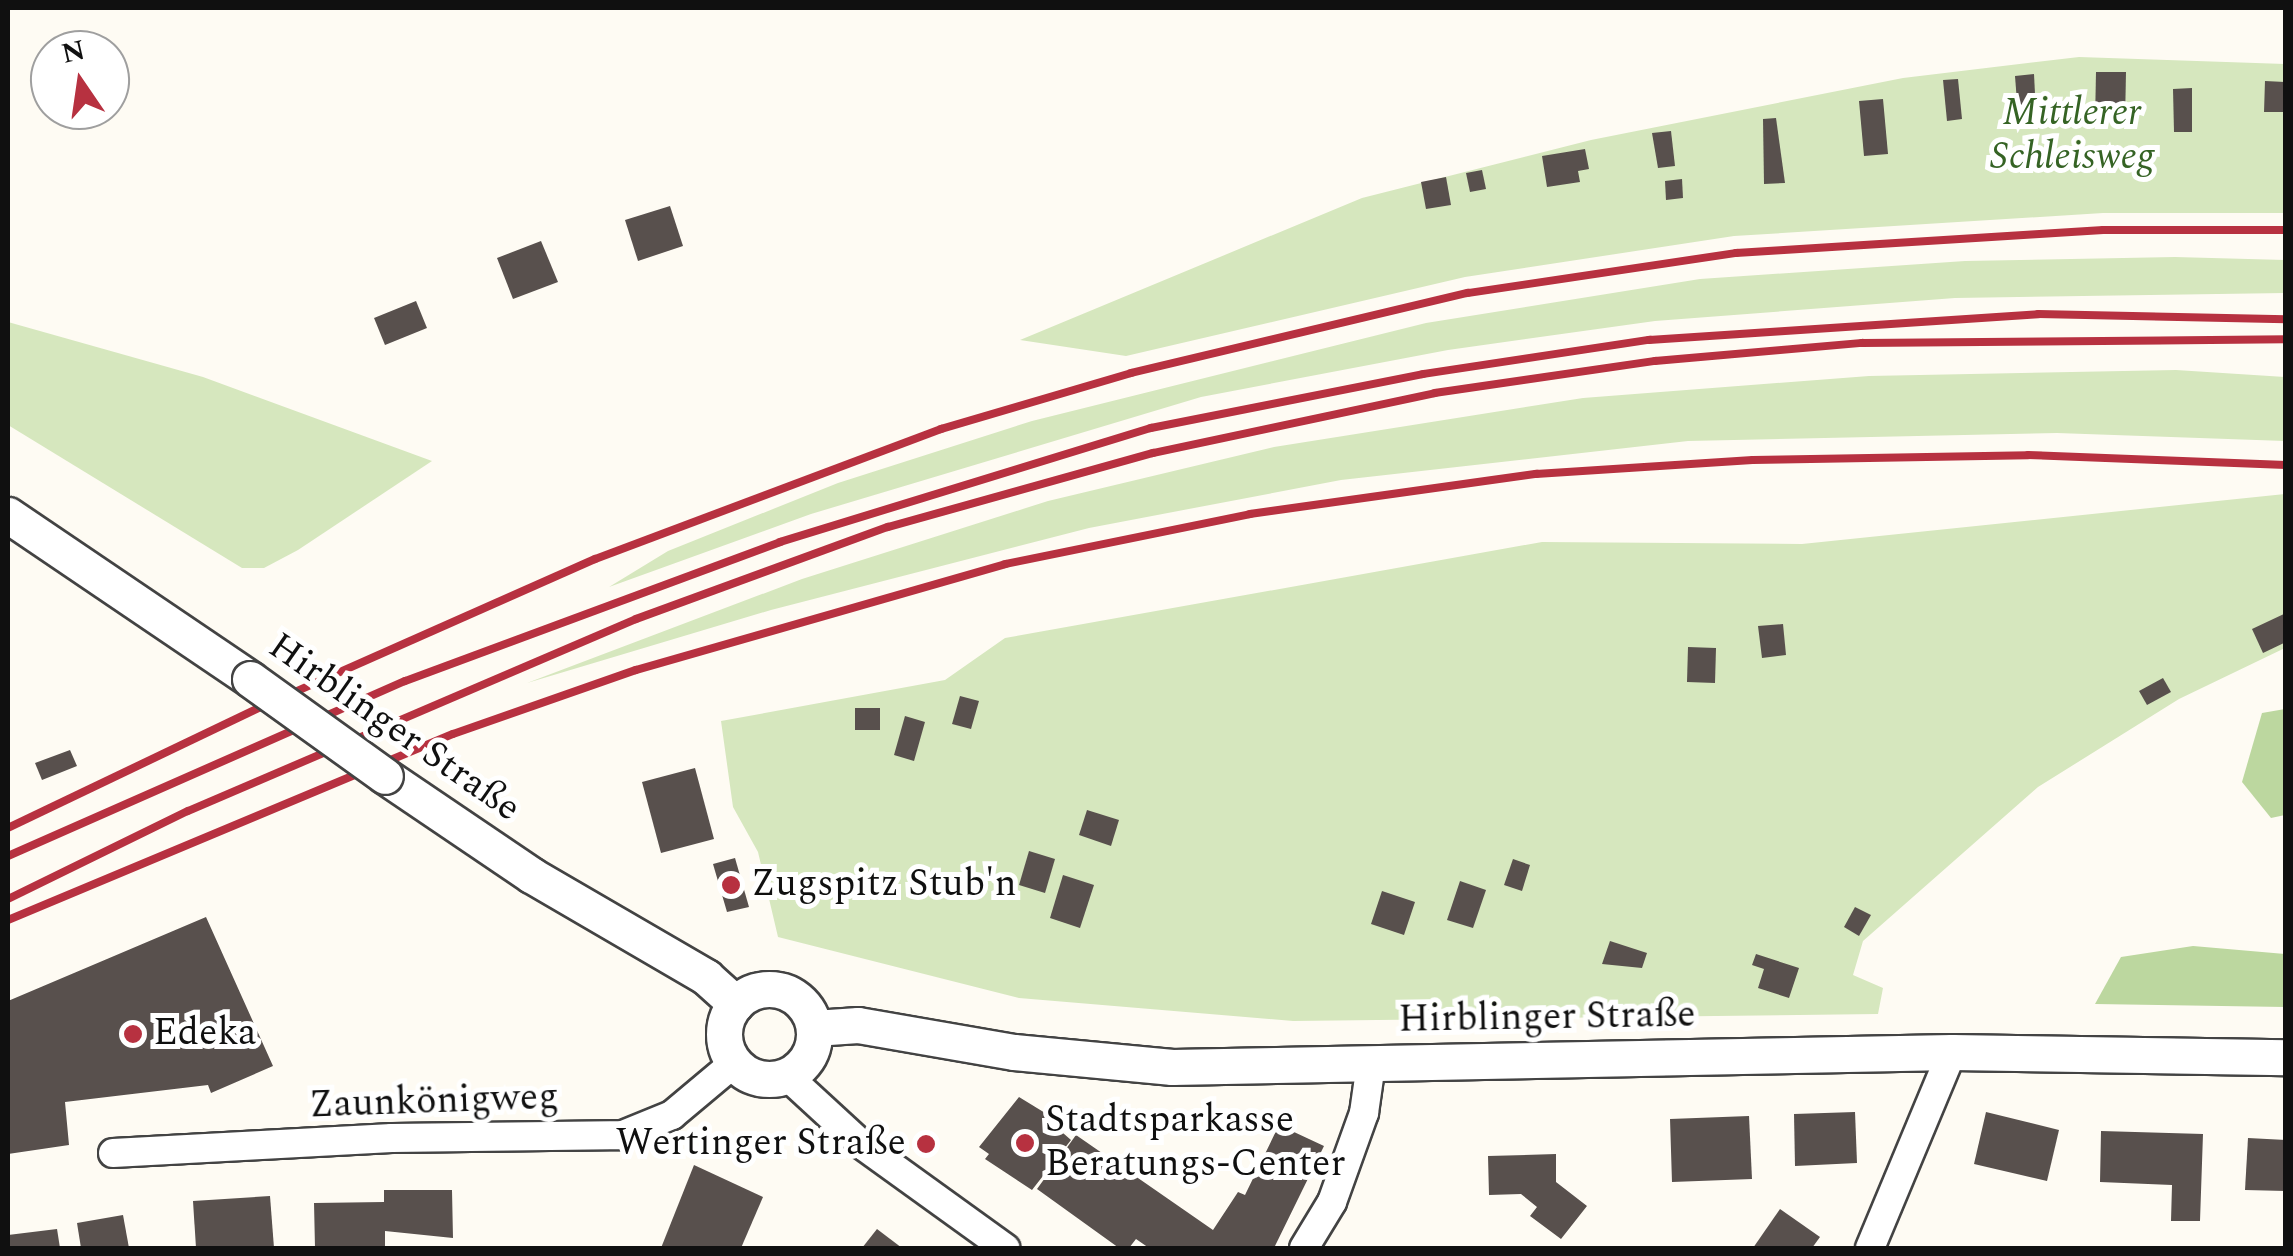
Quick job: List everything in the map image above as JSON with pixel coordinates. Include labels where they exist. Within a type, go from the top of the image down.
[{"type":"street","name":"Hirblinger Straße","points":[[8,515],[531,875],[706,977],[736,1004]]},
{"type":"street","points":[[758,991],[788,993],[814,1028],[808,1057],[786,1076],[756,1078],[734,1063],[724,1040],[736,1004],[758,991]]},
{"type":"street","name":"Hirblinger Straße","points":[[814,1028],[858,1025],[1100,1063],[1370,1064],[1952,1052],[2286,1058]]},
{"type":"street","points":[[1870,1248],[1952,1052]]},
{"type":"street","name":"Zaunkönigweg","points":[[114,1153],[392,1138],[623,1135],[672,1115],[734,1063]]},
{"type":"street","points":[[1304,1248],[1332,1202],[1364,1113],[1370,1064]]},
{"type":"street","points":[[786,1076],[861,1144],[1005,1248]]},
{"type":"green space","name":"Mittlerer Schleisweg","points":[[2079,57],[2285,64],[2285,213],[2103,213],[1734,236],[1465,277],[1126,356],[1020,340],[1362,198],[1591,140],[1903,78]]},
{"type":"green space","points":[[2175,257],[2285,260],[2285,293],[1955,298],[1655,321],[1448,350],[1201,397],[811,514],[609,587],[668,551],[838,483],[1032,421],[1426,323],[1700,279],[1965,261]]},
{"type":"green space","points":[[8,322],[203,377],[432,461],[298,550],[264,568],[242,568],[8,425]]},
{"type":"green space","points":[[2176,370],[2285,377],[2285,441],[2057,433],[1688,441],[1341,480],[1089,528],[771,610],[527,683],[802,579],[1048,501],[1274,447],[1583,398],[1869,376]]},
{"type":"green space","points":[[2285,494],[2285,648],[2179,699],[2038,787],[1863,941],[1853,975],[1883,988],[1878,1014],[1293,1021],[1019,998],[778,937],[758,852],[733,807],[721,721],[945,680],[1005,638],[1542,542],[1802,544]]},
{"type":"green space","points":[[2285,709],[2285,815],[2271,818],[2242,782],[2262,713]]},
{"type":"green space","points":[[2193,946],[2285,954],[2285,1007],[2095,1004],[2121,957]]},
{"type":"building","points":[[2096,72],[2126,72],[2125,122],[2095,122]]},
{"type":"building","points":[[2034,74],[2036,114],[2018,115],[2015,76]]},
{"type":"building","points":[[1958,79],[1962,119],[1947,121],[1943,80]]},
{"type":"building","points":[[2265,81],[2285,82],[2284,112],[2264,112]]},
{"type":"building","points":[[2192,88],[2192,132],[2174,132],[2173,89]]},
{"type":"building","points":[[1883,99],[1888,154],[1864,156],[1859,101]]},
{"type":"building","points":[[1776,118],[1785,183],[1764,184],[1763,119]]},
{"type":"building","points":[[1671,131],[1675,166],[1658,168],[1652,133]]},
{"type":"building","points":[[1585,149],[1589,169],[1578,171],[1580,182],[1547,187],[1542,156]]},
{"type":"building","points":[[1482,170],[1486,189],[1470,192],[1466,173]]},
{"type":"building","points":[[1446,177],[1451,205],[1426,209],[1421,182]]},
{"type":"building","points":[[1682,179],[1683,198],[1666,200],[1665,181]]},
{"type":"building","points":[[670,206],[683,246],[638,261],[625,220]]},
{"type":"building","points":[[541,241],[558,282],[513,299],[497,258]]},
{"type":"building","points":[[416,301],[427,328],[385,345],[374,318]]},
{"type":"building","points":[[2286,613],[2286,642],[2263,653],[2252,629]]},
{"type":"building","points":[[1783,624],[1786,655],[1762,658],[1758,626]]},
{"type":"building","points":[[1688,647],[1716,648],[1715,683],[1687,682]]},
{"type":"building","points":[[2163,678],[2171,692],[2147,705],[2139,691]]},
{"type":"building","points":[[960,696],[979,701],[971,729],[952,724]]},
{"type":"building","points":[[855,708],[880,708],[880,730],[855,730]]},
{"type":"building","points":[[905,716],[925,722],[914,761],[894,755]]},
{"type":"building","points":[[70,750],[77,766],[42,780],[35,763]]},
{"type":"building","points":[[695,768],[714,839],[661,853],[642,782]]},
{"type":"building","points":[[1087,810],[1119,820],[1111,846],[1079,835]]},
{"type":"building","points":[[1029,851],[1055,859],[1045,893],[1019,885]]},
{"type":"building","name":"Zugspitz Stub'n","points":[[735,858],[749,907],[727,912],[713,864]]},
{"type":"building","points":[[1513,859],[1530,865],[1522,891],[1504,885]]},
{"type":"building","points":[[1063,875],[1094,885],[1080,928],[1050,918]]},
{"type":"building","points":[[1460,881],[1486,890],[1473,928],[1447,920]]},
{"type":"building","points":[[1382,891],[1415,902],[1404,935],[1371,924]]},
{"type":"building","points":[[1855,907],[1871,915],[1859,936],[1844,927]]},
{"type":"building","name":"Edeka","points":[[206,917],[273,1066],[211,1093],[208,1085],[65,1102],[69,1145],[8,1154],[8,1001]]},
{"type":"building","points":[[1610,941],[1647,953],[1642,968],[1602,964]]},
{"type":"building","points":[[1756,954],[1799,968],[1789,998],[1758,988],[1764,969],[1752,965]]},
{"type":"building","name":"Stadtsparkasse Beratungs-Center","points":[[1019,1097],[1068,1127],[1063,1133],[1071,1140],[1032,1190],[985,1159],[989,1154],[979,1147]]},
{"type":"building","points":[[1855,1112],[1857,1163],[1795,1166],[1794,1114]]},
{"type":"building","points":[[1986,1112],[2059,1130],[2047,1181],[1974,1164]]},
{"type":"building","points":[[1749,1116],[1752,1179],[1672,1182],[1670,1119]]},
{"type":"building","points":[[1279,1125],[1324,1146],[1274,1248],[1149,1248],[1136,1239],[1129,1248],[1119,1248],[1037,1189],[1076,1135],[1213,1230],[1238,1192],[1245,1195]]},
{"type":"building","points":[[2101,1131],[2203,1134],[2200,1221],[2171,1221],[2172,1185],[2100,1182]]},
{"type":"building","points":[[2248,1138],[2286,1140],[2286,1191],[2245,1190]]},
{"type":"building","points":[[1556,1154],[1556,1182],[1587,1206],[1561,1239],[1530,1216],[1537,1207],[1521,1194],[1489,1195],[1488,1156]]},
{"type":"building","points":[[694,1165],[763,1197],[741,1248],[661,1248]]},
{"type":"building","points":[[384,1190],[452,1190],[453,1238],[385,1231],[385,1248],[315,1248],[314,1203],[384,1202]]},
{"type":"building","points":[[270,1196],[274,1248],[196,1248],[193,1201]]},
{"type":"building","points":[[1780,1209],[1820,1237],[1812,1248],[1753,1248]]},
{"type":"building","points":[[123,1215],[129,1248],[81,1248],[77,1223]]},
{"type":"building","points":[[57,1229],[60,1248],[8,1248],[8,1235]]},
{"type":"building","points":[[877,1229],[902,1248],[862,1248]]},
{"type":"railway","points":[[8,828],[261,707],[595,559],[941,429],[1131,373],[1468,293],[1736,253],[2103,230],[2286,230]]},
{"type":"railway","points":[[8,856],[405,681],[780,542],[1151,428],[1423,374],[1649,340],[2038,314],[2286,319]]},
{"type":"railway","points":[[8,899],[188,811],[636,619],[888,527],[1153,453],[1435,393],[1655,361],[1862,343],[2286,339]]},
{"type":"railway","points":[[8,920],[453,734],[636,670],[1005,564],[1250,514],[1536,474],[1753,460],[2028,455],[2286,465]]},
{"type":"place","name":"Zugspitz Stub'n","points":[[731,885]]},
{"type":"place","name":"Edeka","points":[[133,1034]]},
{"type":"place","name":"Stadtsparkasse Beratungs-Center","points":[[1025,1143]]},
{"type":"place","name":"Wertinger Straße","points":[[926,1144]]}]
